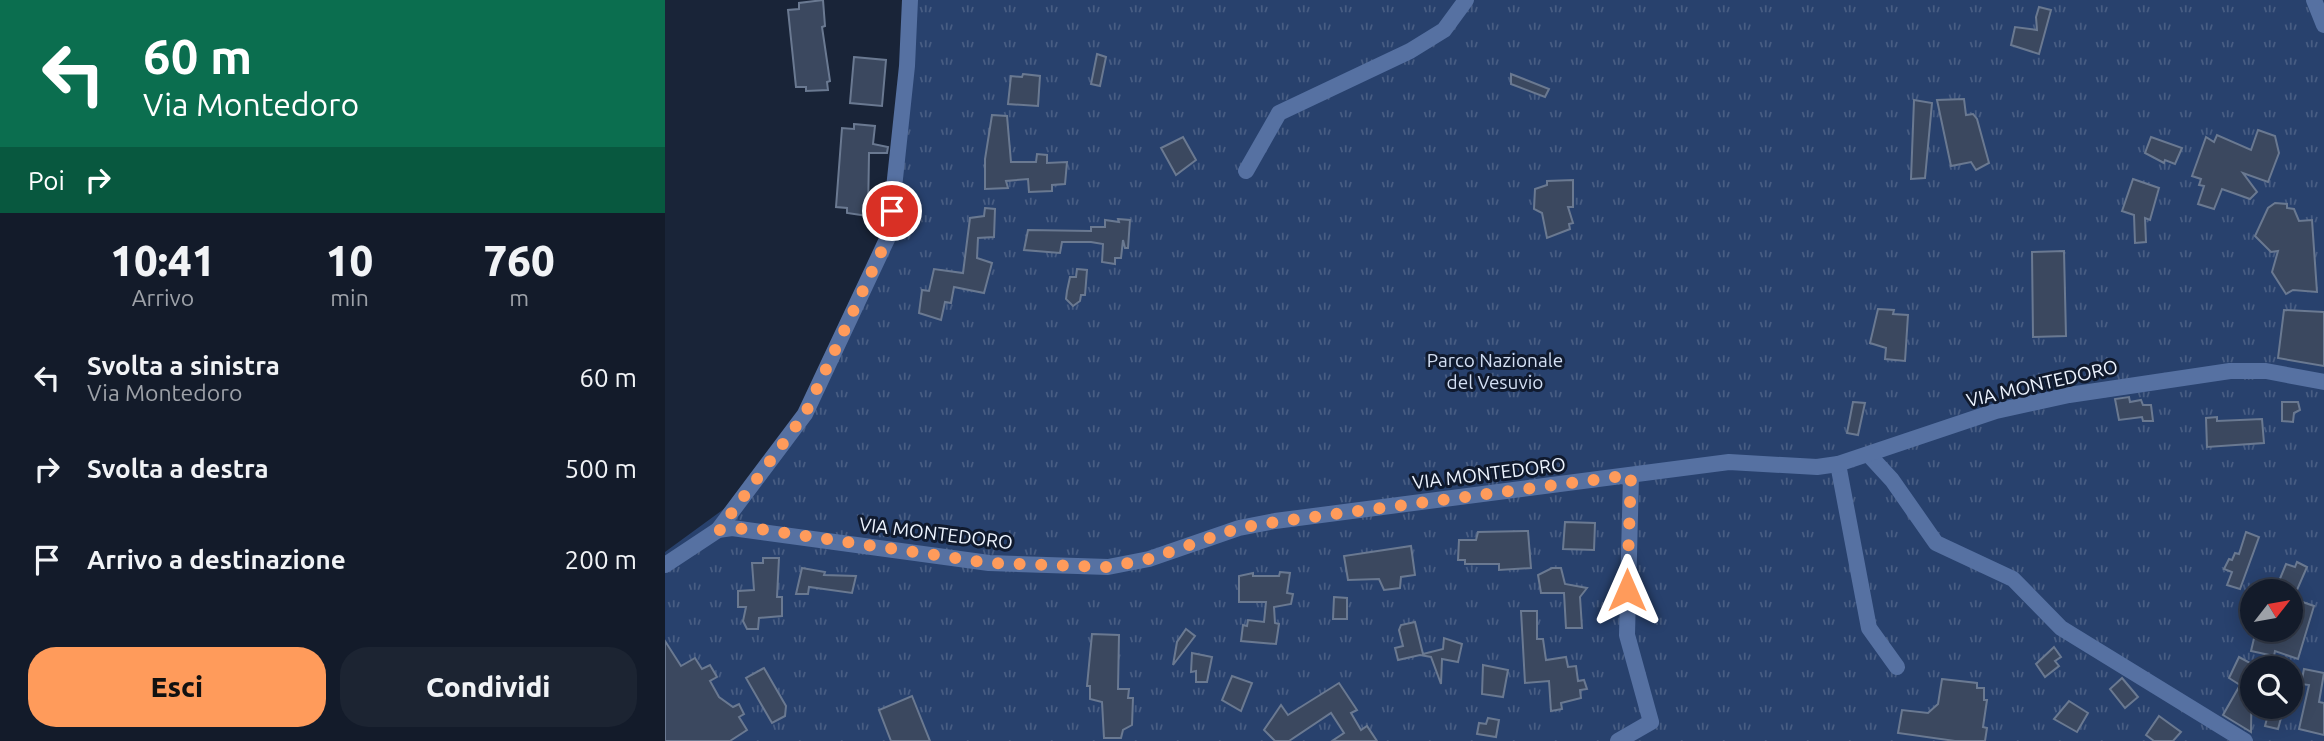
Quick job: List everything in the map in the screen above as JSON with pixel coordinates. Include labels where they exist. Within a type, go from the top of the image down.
[{"type":"street","points":[[665,565],[719,530],[805,414],[889,235],[907,66],[910,0]]},
{"type":"street","points":[[1246,171],[1279,113],[1410,51],[1444,30],[1466,0]]},
{"type":"street","points":[[2314,0],[2324,25]]},
{"type":"street","name":"VIA MONTEDORO","points":[[719,530],[752,528],[989,563],[1108,567],[1149,559],[1239,528],[1275,522],[1729,462],[1817,467],[1838,464],[1996,411],[2148,382],[2230,371],[2266,372],[2324,382]]},
{"type":"street","points":[[1869,455],[1892,480],[1936,543],[2013,579],[2061,628],[2245,741]]},
{"type":"street","points":[[1838,464],[1869,628],[1897,667]]},
{"type":"street","points":[[1618,741],[1651,722],[1627,635],[1631,475]]},
{"type":"green space","name":"Parco Nazionale del Vesuvio","points":[[908,0],[2324,0],[2324,741],[665,741],[665,552],[728,506],[797,415],[884,238]]},
{"type":"building","points":[[823,0],[825,26],[822,27],[830,81],[827,82],[828,90],[806,91],[806,87],[796,87],[788,10],[799,9],[799,3]]},
{"type":"building","points":[[2039,7],[2051,10],[2039,54],[2011,45],[2015,27],[2037,30],[2036,17]]},
{"type":"building","points":[[1097,54],[1106,57],[1100,86],[1091,84]]},
{"type":"building","points":[[854,57],[886,60],[882,106],[850,103]]},
{"type":"building","points":[[1023,74],[1040,76],[1038,106],[1008,104],[1011,76],[1022,77]]},
{"type":"building","points":[[1511,74],[1549,89],[1545,97],[1511,84]]},
{"type":"building","points":[[1964,99],[1966,115],[1973,114],[1977,119],[1989,163],[1976,170],[1971,162],[1951,166],[1937,100]]},
{"type":"building","points":[[1914,100],[1932,103],[1925,178],[1911,179]]},
{"type":"building","points":[[992,115],[1007,116],[1011,162],[1036,162],[1037,154],[1047,155],[1047,163],[1067,162],[1065,184],[1052,185],[1052,191],[1029,192],[1028,179],[1006,181],[1008,188],[985,189],[985,159]]},
{"type":"building","points":[[854,124],[875,126],[873,144],[888,147],[887,153],[869,153],[868,216],[847,213],[847,208],[836,207],[842,128],[854,129]]},
{"type":"building","points":[[2258,130],[2275,136],[2279,153],[2268,182],[2243,173],[2257,192],[2250,199],[2222,189],[2214,209],[2198,204],[2204,186],[2199,185],[2201,179],[2192,176],[2206,137],[2214,142],[2217,135],[2251,150]]},
{"type":"building","points":[[1183,137],[1196,160],[1176,175],[1161,148]]},
{"type":"building","points":[[2151,137],[2182,148],[2175,164],[2165,160],[2164,163],[2145,153]]},
{"type":"building","points":[[2133,179],[2159,188],[2150,220],[2145,218],[2146,242],[2135,243],[2134,215],[2122,211]]},
{"type":"building","points":[[1573,180],[1573,207],[1568,207],[1573,223],[1569,224],[1570,229],[1547,238],[1542,213],[1534,209],[1535,189],[1547,185],[1547,181]]},
{"type":"building","points":[[2275,203],[2287,204],[2287,208],[2294,209],[2299,221],[2312,220],[2317,292],[2293,290],[2286,294],[2272,272],[2278,251],[2271,252],[2255,236],[2268,208]]},
{"type":"building","points":[[985,208],[995,209],[994,237],[978,238],[977,258],[992,263],[984,293],[954,287],[951,303],[945,302],[941,320],[919,313],[922,290],[929,291],[934,269],[963,273],[970,218],[984,216]]},
{"type":"building","points":[[1118,219],[1130,220],[1128,248],[1125,248],[1123,240],[1121,258],[1115,258],[1115,264],[1102,262],[1103,244],[1091,242],[1062,242],[1060,253],[1024,250],[1028,230],[1091,231],[1091,227],[1105,227],[1105,220],[1119,222]]},
{"type":"building","points":[[2064,251],[2066,336],[2033,337],[2032,252]]},
{"type":"building","points":[[1077,269],[1087,270],[1085,295],[1081,295],[1080,301],[1073,306],[1066,299],[1070,277],[1076,277]]},
{"type":"building","points":[[1878,309],[1894,310],[1893,314],[1908,315],[1905,361],[1885,359],[1886,348],[1870,343]]},
{"type":"building","points":[[2284,310],[2324,312],[2324,366],[2278,358]]},
{"type":"building","points":[[2129,397],[2130,402],[2141,400],[2143,405],[2151,405],[2153,421],[2143,421],[2142,417],[2119,420],[2115,399]]},
{"type":"building","points":[[1853,402],[1865,403],[1858,435],[1847,433]]},
{"type":"building","points":[[2282,402],[2298,402],[2300,410],[2294,413],[2293,422],[2282,421]]},
{"type":"building","points":[[2217,417],[2217,421],[2262,419],[2264,443],[2207,447],[2206,418]]},
{"type":"building","points":[[1565,522],[1595,523],[1594,550],[1563,549]]},
{"type":"building","points":[[1528,531],[1531,568],[1499,570],[1499,564],[1465,564],[1465,560],[1458,560],[1459,540],[1476,540],[1478,532]]},
{"type":"building","points":[[2246,532],[2259,537],[2244,579],[2240,579],[2240,589],[2227,585],[2232,572],[2224,569],[2235,553],[2239,554]]},
{"type":"building","points":[[1411,546],[1415,575],[1401,577],[1400,588],[1384,590],[1379,579],[1348,580],[1344,556]]},
{"type":"building","points":[[763,558],[779,558],[777,597],[782,597],[782,616],[759,618],[758,629],[747,629],[743,621],[746,607],[738,607],[738,591],[754,590],[752,563],[763,563]]},
{"type":"building","points":[[2297,562],[2307,567],[2302,579],[2280,579],[2286,564],[2295,567]]},
{"type":"building","points":[[802,568],[825,572],[824,575],[856,576],[852,593],[809,587],[808,594],[796,594]]},
{"type":"building","points":[[1552,568],[1561,568],[1565,584],[1587,588],[1580,597],[1582,628],[1566,628],[1564,593],[1541,593],[1538,575]]},
{"type":"building","points":[[1280,572],[1290,573],[1287,593],[1293,594],[1291,604],[1274,607],[1275,623],[1279,624],[1276,644],[1241,641],[1243,625],[1247,626],[1248,620],[1264,622],[1266,602],[1239,602],[1239,576],[1253,573],[1253,576],[1279,576]]},
{"type":"building","points":[[1334,597],[1347,598],[1347,619],[1333,619]]},
{"type":"building","points":[[2303,602],[2314,606],[2299,656],[2275,651],[2274,656],[2251,651],[2253,642],[2303,642]]},
{"type":"building","points":[[1521,611],[1537,611],[1537,639],[1543,639],[1546,660],[1566,657],[1568,667],[1576,666],[1578,681],[1584,680],[1587,689],[1580,690],[1581,698],[1561,703],[1562,709],[1551,711],[1549,681],[1525,683]]},
{"type":"building","points":[[1415,622],[1423,654],[1443,649],[1444,638],[1462,644],[1458,662],[1442,659],[1441,684],[1431,657],[1420,655],[1398,660],[1395,648],[1403,646],[1399,630],[1401,625]]},
{"type":"building","points":[[1186,629],[1195,636],[1173,665],[1177,642]]},
{"type":"building","points":[[1092,634],[1119,635],[1118,689],[1129,689],[1128,698],[1133,698],[1132,725],[1123,730],[1121,738],[1104,738],[1102,702],[1090,699],[1090,686],[1087,686]]},
{"type":"building","points":[[665,641],[681,666],[695,658],[702,669],[710,665],[717,677],[710,681],[719,697],[733,707],[739,704],[744,714],[739,717],[747,730],[730,741],[665,741]]},
{"type":"building","points":[[2054,647],[2061,657],[2055,661],[2059,666],[2045,677],[2036,664]]},
{"type":"building","points":[[1192,653],[1212,657],[1207,682],[1196,682],[1196,671],[1191,672]]},
{"type":"building","points":[[2239,657],[2240,685],[2229,678]]},
{"type":"building","points":[[1483,665],[1508,670],[1503,697],[1482,694]]},
{"type":"building","points":[[764,668],[786,706],[785,716],[772,723],[746,678]]},
{"type":"building","points":[[2304,669],[2324,673],[2319,702],[2324,703],[2324,735],[2299,729],[2309,685],[2303,684]]},
{"type":"building","points":[[1232,676],[1252,683],[1241,711],[1222,700]]},
{"type":"building","points":[[2122,678],[2138,697],[2125,708],[2110,689]]},
{"type":"building","points":[[1942,679],[1977,683],[1977,688],[1984,688],[1984,700],[1987,700],[1983,727],[1987,728],[1985,741],[1955,741],[1898,733],[1902,710],[1928,713],[1938,704]]},
{"type":"building","points":[[1339,683],[1357,710],[1351,713],[1361,730],[1367,726],[1377,741],[1332,741],[1344,733],[1331,713],[1289,741],[1275,741],[1264,730],[1281,705],[1288,715]]},
{"type":"building","points":[[2240,685],[2240,719],[2251,719],[2251,732],[2223,715]]},
{"type":"building","points":[[912,696],[930,741],[891,741],[879,710]]},
{"type":"building","points":[[2069,701],[2088,713],[2077,732],[2054,719]]},
{"type":"building","points":[[2159,716],[2181,732],[2173,741],[2154,741],[2146,735]]},
{"type":"building","points":[[1488,718],[1499,720],[1496,737],[1477,734],[1479,723],[1486,724]]},
{"type":"building","points":[[2267,719],[2281,719],[2278,729],[2265,726]]},
{"type":"route","points":[[892,211],[889,235],[805,414],[719,530],[752,528],[989,563],[1108,567],[1149,559],[1239,528],[1631,475],[1627,590]]}]
